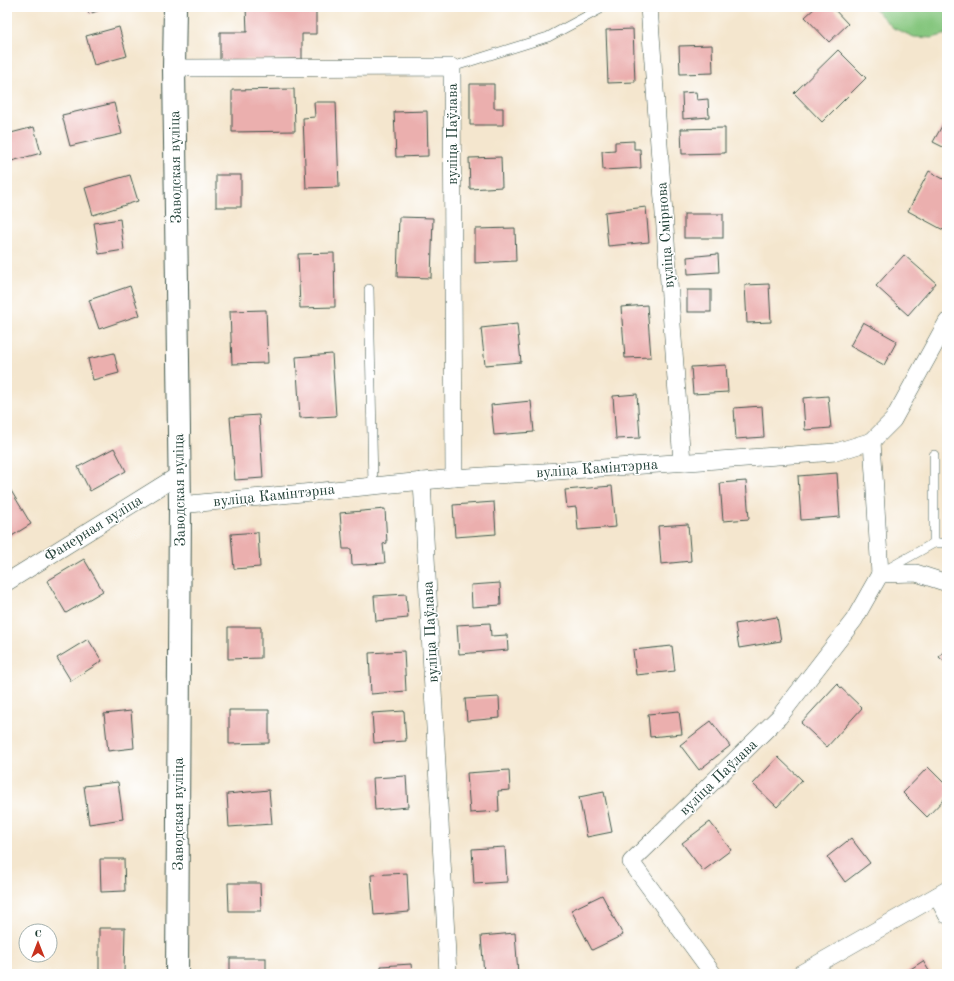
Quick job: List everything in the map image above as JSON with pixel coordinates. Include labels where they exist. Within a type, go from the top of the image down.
[{"type":"main road","name":"Заводская вуліца","points":[[175,7],[174,68],[180,504],[177,974]]},
{"type":"street","name":"вуліца Смірнова","points":[[649,7],[682,462]]},
{"type":"street","name":"вуліца Паўлава","points":[[174,68],[452,67],[454,478]]},
{"type":"street","name":"вуліца Камінтэрна","points":[[180,504],[454,478],[836,452],[872,441],[893,420],[947,322]]},
{"type":"street","points":[[872,441],[880,574],[916,573],[947,583]]},
{"type":"street","name":"Фанерная вуліца","points":[[7,582],[179,475]]},
{"type":"street","name":"вуліца Паўлава","points":[[422,481],[448,974]]},
{"type":"street","name":"вуліца Паўлава","points":[[713,974],[631,862],[779,717],[854,620],[880,574]]},
{"type":"street","points":[[800,974],[942,893],[947,915]]},
{"type":"lane","points":[[452,67],[548,37],[604,7]]},
{"type":"lane","points":[[369,288],[373,486]]},
{"type":"lane","points":[[934,455],[934,543]]},
{"type":"lane","points":[[880,574],[934,543],[947,543]]},
{"type":"green space","points":[[873,7],[947,7],[947,34],[932,38],[914,37],[893,28]]},
{"type":"building","points":[[86,7],[108,7],[89,14]]},
{"type":"building","points":[[246,7],[316,7],[316,34],[302,34],[302,59],[220,60],[220,32],[247,32]]},
{"type":"building","points":[[816,7],[832,7],[848,24],[829,42],[805,17]]},
{"type":"building","points":[[119,27],[127,56],[94,65],[86,36]]},
{"type":"building","points":[[633,29],[635,82],[608,83],[606,30]]},
{"type":"building","points":[[712,45],[713,73],[680,74],[679,46]]},
{"type":"building","points":[[838,50],[866,78],[822,122],[794,93]]},
{"type":"building","points":[[470,84],[494,84],[494,108],[503,108],[503,125],[470,125]]},
{"type":"building","points":[[294,89],[295,131],[232,132],[232,90]]},
{"type":"building","points":[[696,92],[697,100],[708,99],[709,117],[683,119],[682,93]]},
{"type":"building","points":[[314,102],[336,102],[339,187],[306,188],[303,118],[315,117]]},
{"type":"building","points":[[114,103],[122,134],[70,146],[62,115]]},
{"type":"building","points":[[427,111],[428,156],[396,157],[394,112]]},
{"type":"building","points":[[947,117],[947,149],[933,142]]},
{"type":"building","points":[[34,127],[41,153],[8,162],[7,134]]},
{"type":"building","points":[[725,128],[725,153],[682,154],[681,129]]},
{"type":"building","points":[[634,141],[634,149],[640,149],[641,168],[603,170],[602,151],[615,150],[615,142]]},
{"type":"building","points":[[501,157],[502,187],[470,189],[469,158]]},
{"type":"building","points":[[929,171],[947,181],[947,232],[908,211]]},
{"type":"building","points":[[130,175],[138,201],[93,215],[85,188]]},
{"type":"building","points":[[216,175],[241,175],[241,207],[216,207]]},
{"type":"building","points":[[646,207],[649,242],[608,246],[605,212]]},
{"type":"building","points":[[684,214],[723,214],[723,238],[684,238]]},
{"type":"building","points":[[399,217],[433,218],[431,278],[397,277]]},
{"type":"building","points":[[120,219],[124,250],[99,254],[94,223]]},
{"type":"building","points":[[515,228],[516,261],[475,263],[475,229]]},
{"type":"building","points":[[334,253],[335,307],[300,308],[298,254]]},
{"type":"building","points":[[718,254],[719,272],[688,274],[687,257]]},
{"type":"building","points":[[904,255],[936,283],[908,315],[876,286]]},
{"type":"building","points":[[769,284],[771,322],[747,323],[745,285]]},
{"type":"building","points":[[130,286],[140,315],[99,329],[89,300]]},
{"type":"building","points":[[687,290],[711,290],[711,312],[687,312]]},
{"type":"building","points":[[647,305],[651,357],[625,358],[621,307]]},
{"type":"building","points":[[266,310],[268,363],[232,364],[230,311]]},
{"type":"building","points":[[863,322],[897,341],[884,365],[850,346]]},
{"type":"building","points":[[517,324],[521,362],[485,365],[481,328]]},
{"type":"building","points":[[114,353],[119,373],[93,380],[88,359]]},
{"type":"building","points":[[332,354],[336,416],[300,418],[296,357]]},
{"type":"building","points":[[726,365],[728,392],[693,394],[691,367]]},
{"type":"building","points":[[637,394],[640,438],[616,439],[613,396]]},
{"type":"building","points":[[828,396],[831,428],[805,430],[803,398]]},
{"type":"building","points":[[531,401],[534,432],[494,435],[491,405]]},
{"type":"building","points":[[762,406],[764,437],[736,439],[734,408]]},
{"type":"building","points":[[259,415],[263,478],[235,480],[230,417]]},
{"type":"building","points":[[114,448],[126,471],[90,491],[78,467]]},
{"type":"building","points":[[837,473],[840,517],[801,520],[798,476]]},
{"type":"building","points":[[746,481],[749,519],[723,521],[720,483]]},
{"type":"building","points":[[612,486],[616,527],[578,530],[576,507],[567,508],[565,490]]},
{"type":"building","points":[[10,489],[31,524],[7,539],[7,491]]},
{"type":"building","points":[[494,502],[496,534],[455,537],[453,505]]},
{"type":"building","points":[[385,509],[387,543],[383,544],[385,563],[352,565],[351,549],[343,549],[340,513]]},
{"type":"building","points":[[688,524],[691,561],[661,564],[658,526]]},
{"type":"building","points":[[258,532],[260,567],[234,569],[231,534]]},
{"type":"building","points":[[84,559],[103,591],[66,613],[47,581]]},
{"type":"building","points":[[500,583],[501,605],[472,607],[471,585]]},
{"type":"building","points":[[406,594],[408,618],[376,621],[374,596]]},
{"type":"building","points":[[777,617],[781,641],[739,648],[735,624]]},
{"type":"building","points":[[490,623],[491,636],[507,635],[508,650],[459,654],[457,625]]},
{"type":"building","points":[[228,627],[261,627],[261,658],[228,659]]},
{"type":"building","points":[[88,639],[102,661],[71,681],[57,658]]},
{"type":"building","points":[[672,646],[675,671],[636,675],[633,650]]},
{"type":"building","points":[[947,647],[947,664],[939,657]]},
{"type":"building","points":[[404,651],[406,691],[371,694],[369,653]]},
{"type":"building","points":[[837,684],[862,708],[827,747],[801,723]]},
{"type":"building","points":[[499,697],[500,718],[467,721],[465,699]]},
{"type":"building","points":[[229,710],[269,710],[269,743],[229,744]]},
{"type":"building","points":[[131,711],[134,748],[108,751],[104,714]]},
{"type":"building","points":[[404,711],[406,741],[374,743],[372,713]]},
{"type":"building","points":[[679,711],[682,734],[650,737],[648,714]]},
{"type":"building","points":[[711,721],[730,746],[699,770],[680,745]]},
{"type":"building","points":[[778,757],[802,780],[777,807],[753,784]]},
{"type":"building","points":[[928,767],[947,786],[947,796],[927,817],[903,793]]},
{"type":"building","points":[[509,770],[510,790],[498,791],[499,811],[470,813],[467,773]]},
{"type":"building","points":[[406,776],[408,807],[375,810],[373,778]]},
{"type":"building","points":[[118,782],[123,819],[89,824],[84,786]]},
{"type":"building","points":[[269,790],[272,824],[229,827],[227,794]]},
{"type":"building","points":[[604,792],[612,832],[587,837],[579,797]]},
{"type":"building","points":[[710,822],[731,850],[703,871],[682,843]]},
{"type":"building","points":[[851,838],[870,863],[845,882],[827,857]]},
{"type":"building","points":[[505,847],[507,882],[474,884],[472,849]]},
{"type":"building","points":[[100,859],[124,859],[125,891],[101,892]]},
{"type":"building","points":[[407,873],[409,912],[374,915],[371,875]]},
{"type":"building","points":[[228,883],[260,883],[261,911],[229,911]]},
{"type":"building","points":[[602,895],[623,935],[592,950],[571,910]]},
{"type":"building","points":[[99,928],[125,928],[124,973],[99,973]]},
{"type":"building","points":[[515,933],[518,974],[484,974],[481,936]]},
{"type":"building","points":[[230,958],[266,958],[266,974],[230,974]]},
{"type":"building","points":[[923,961],[931,974],[903,974]]},
{"type":"building","points":[[411,964],[412,974],[381,974],[381,966]]}]
